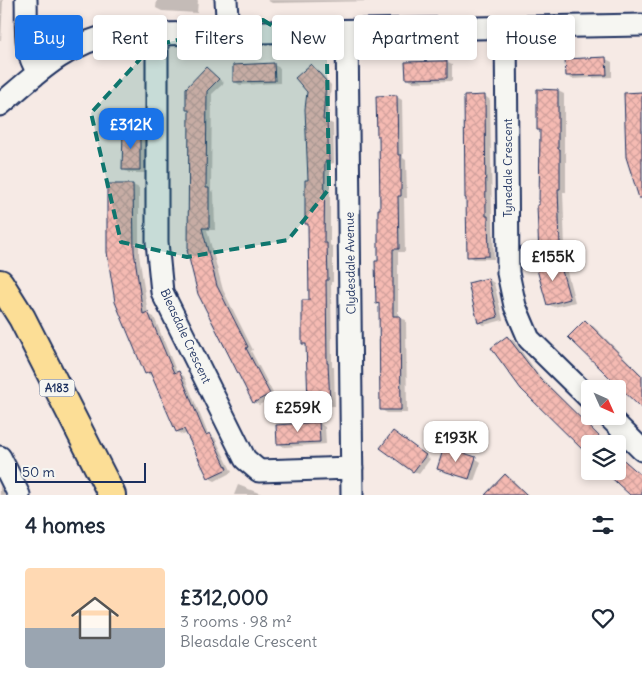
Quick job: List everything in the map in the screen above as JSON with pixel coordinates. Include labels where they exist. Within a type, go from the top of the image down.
[{"type":"main road","name":"A183","points":[[0,283],[22,318],[112,495]]},
{"type":"street","points":[[26,0],[28,52],[31,63],[38,72]]},
{"type":"street","points":[[226,0],[227,15]]},
{"type":"street","points":[[575,26],[642,25]]},
{"type":"street","points":[[262,32],[487,28]]},
{"type":"street","name":"Clydesdale Avenue","points":[[347,31],[352,495]]},
{"type":"street","points":[[0,105],[48,64],[79,44],[93,40]]},
{"type":"street","name":"Bleasdale Crescent","points":[[157,60],[157,242],[162,292],[245,459],[259,471],[352,468]]},
{"type":"street","name":"Tynedale Crescent","points":[[506,60],[508,273],[515,306],[530,339],[581,390]]},
{"type":"street","points":[[617,425],[642,450]]},
{"type":"street","points":[[0,458],[19,495]]},
{"type":"highlighted area","points":[[263,20],[327,59],[329,189],[288,240],[187,257],[121,242],[91,113],[152,46]]},
{"type":"building","points":[[606,57],[607,75],[566,76],[565,60]]},
{"type":"building","points":[[447,61],[447,78],[406,79],[405,62]]},
{"type":"building","points":[[274,63],[275,81],[233,82],[233,65]]},
{"type":"building","points":[[311,64],[326,81],[323,120],[327,120],[329,161],[325,161],[324,243],[327,243],[327,363],[330,403],[308,404],[306,344],[302,344],[302,300],[309,300],[308,224],[305,224],[305,180],[308,180],[305,109],[307,92],[295,78]]},
{"type":"building","points":[[206,67],[219,79],[207,91],[206,188],[209,188],[209,228],[202,228],[217,286],[270,394],[253,403],[198,294],[187,250],[189,110],[186,110],[186,88]]},
{"type":"building","points":[[537,89],[558,90],[560,245],[555,245],[558,255],[539,256],[537,205],[539,205],[540,130],[537,130]]},
{"type":"building","points":[[642,92],[642,198],[639,198],[626,157],[624,93]]},
{"type":"building","points":[[397,95],[398,155],[401,155],[401,196],[398,196],[399,249],[393,249],[393,316],[400,316],[401,410],[380,410],[379,303],[376,304],[375,261],[378,261],[378,209],[380,209],[379,136],[377,136],[376,96]]},
{"type":"building","points":[[485,95],[486,216],[488,216],[489,256],[467,257],[464,96]]},
{"type":"building","points":[[123,129],[140,129],[140,170],[122,170]]},
{"type":"building","points":[[107,184],[133,184],[134,251],[143,314],[148,312],[174,373],[179,371],[203,429],[206,435],[210,433],[227,469],[208,478],[184,429],[176,432],[150,372],[145,374],[115,302],[107,252]]},
{"type":"building","points":[[559,260],[570,299],[547,305],[536,266]]},
{"type":"building","points":[[488,278],[498,317],[478,323],[468,283]]},
{"type":"building","points":[[585,320],[642,376],[642,409],[626,393],[626,380],[612,380],[568,337]]},
{"type":"building","points":[[507,336],[537,375],[581,418],[581,425],[588,425],[598,435],[581,435],[581,448],[521,389],[491,348]]},
{"type":"building","points":[[319,422],[320,442],[277,444],[276,425]]},
{"type":"building","points":[[393,431],[426,455],[413,472],[380,448]]},
{"type":"building","points":[[444,447],[476,457],[469,479],[437,469]]},
{"type":"building","points":[[626,462],[642,476],[642,495],[630,495],[614,480],[626,480]]},
{"type":"building","points":[[505,474],[527,495],[485,495]]}]
